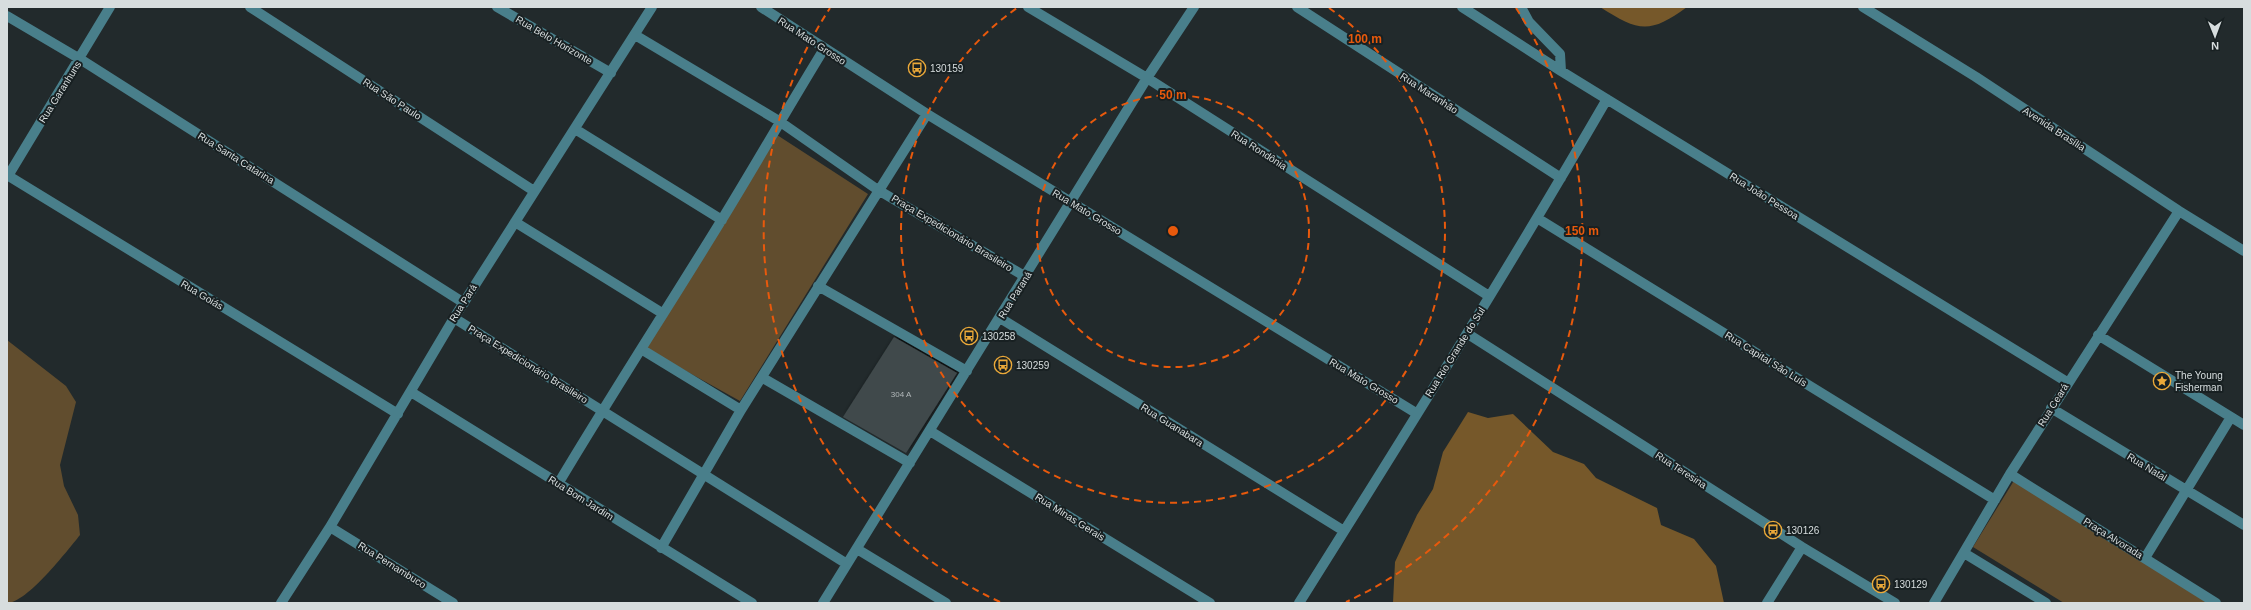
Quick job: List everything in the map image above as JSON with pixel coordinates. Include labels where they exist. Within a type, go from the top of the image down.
[{"type":"street","name":"Rua Garanhuns","points":[[8,175],[80,59],[110,7]]},
{"type":"street","name":"Rua São Paulo","points":[[250,7],[534,191]]},
{"type":"street","name":"Rua Belo Horizonte","points":[[498,7],[611,73]]},
{"type":"street","name":"Rua Pará","points":[[281,603],[330,527],[454,318],[534,191],[576,129],[652,7]]},
{"type":"street","name":"Rua Mato Grosso","points":[[761,7],[927,114],[1416,413]]},
{"type":"street","name":"Rua Rondônia","points":[[1028,7],[1148,78],[1489,296]]},
{"type":"street","name":"Rua Paraná","points":[[823,603],[1148,78],[1194,7]]},
{"type":"street","name":"Rua Maranhão","points":[[1296,7],[1561,178]]},
{"type":"street","name":"Rua João Pessoa","points":[[1462,7],[1561,71],[2068,382]]},
{"type":"street","points":[[1521,7],[1530,22],[1560,54],[1561,71]]},
{"type":"street","name":"Avenida Brasília","points":[[1863,7],[1976,77],[2179,211],[2244,251]]},
{"type":"street","name":"Rua Santa Catarina","points":[[7,16],[80,59],[464,303]]},
{"type":"street","name":"Praça Expedicionário Brasileiro","points":[[634,35],[779,120],[878,190],[1026,277]]},
{"type":"street","points":[[558,484],[662,313],[722,220],[779,120],[824,49]]},
{"type":"street","name":"Rua Rio Grande do Sul","points":[[1300,603],[1416,413],[1468,334],[1489,296],[1607,99]]},
{"type":"street","points":[[661,548],[741,410],[763,378],[818,286],[927,114]]},
{"type":"street","points":[[576,129],[722,220]]},
{"type":"street","name":"Rua Goiás","points":[[8,175],[398,414]]},
{"type":"street","name":"Rua Ceará","points":[[1934,603],[2010,474],[2051,408],[2179,211]]},
{"type":"street","name":"Rua Capital São Luís","points":[[1536,218],[1995,500]]},
{"type":"street","points":[[515,222],[662,313]]},
{"type":"street","points":[[818,286],[967,371]]},
{"type":"street","name":"Praça Expedicionário Brasileiro","points":[[454,318],[847,564]]},
{"type":"street","name":"Rua Guanabara","points":[[1000,318],[1344,531]]},
{"type":"street","name":"Rua Teresina","points":[[1468,334],[1802,547],[1895,603]]},
{"type":"street","points":[[2098,335],[2244,425]]},
{"type":"street","points":[[641,349],[741,410]]},
{"type":"street","points":[[763,378],[910,463]]},
{"type":"street","name":"Rua Bom Jardim","points":[[411,392],[752,603]]},
{"type":"street","name":"Rua Natal","points":[[2051,408],[2185,490],[2244,524]]},
{"type":"street","points":[[2145,558],[2185,490],[2231,417]]},
{"type":"street","name":"Rua Minas Gerais","points":[[930,431],[1210,603]]},
{"type":"street","name":"Praça Alvorada","points":[[2010,474],[2216,603]]},
{"type":"street","name":"Rua Pernambuco","points":[[330,527],[453,603]]},
{"type":"street","points":[[1767,603],[1802,547]]},
{"type":"street","points":[[857,549],[946,603]]},
{"type":"street","points":[[1964,553],[2046,603]]},
{"type":"shaded area","points":[[1600,7],[1687,7],[1663,22],[1653,26],[1644,26],[1634,25],[1624,21]]},
{"type":"shaded area","points":[[774,133],[868,194],[740,401],[641,346]]},
{"type":"shaded area","points":[[7,340],[66,386],[76,402],[60,465],[64,486],[78,515],[80,535],[35,586],[25,595],[15,601],[7,603]]},
{"type":"shaded area","points":[[1468,412],[1488,418],[1513,414],[1553,452],[1584,464],[1596,478],[1657,508],[1661,525],[1694,539],[1716,566],[1724,603],[1393,603],[1395,562],[1417,515],[1433,489],[1443,452]]},
{"type":"shaded area","points":[[2015,479],[2218,603],[2064,603],[1973,547]]},
{"type":"building","points":[[894,337],[957,373],[906,453],[843,417]]},
{"type":"place","name":"130159","points":[[917,68]]},
{"type":"place","name":"130258","points":[[969,336]]},
{"type":"place","name":"130259","points":[[1003,365]]},
{"type":"place","name":"The Young Fisherman","points":[[2162,381]]},
{"type":"place","name":"130126","points":[[1773,530]]},
{"type":"place","name":"130129","points":[[1881,584]]}]
